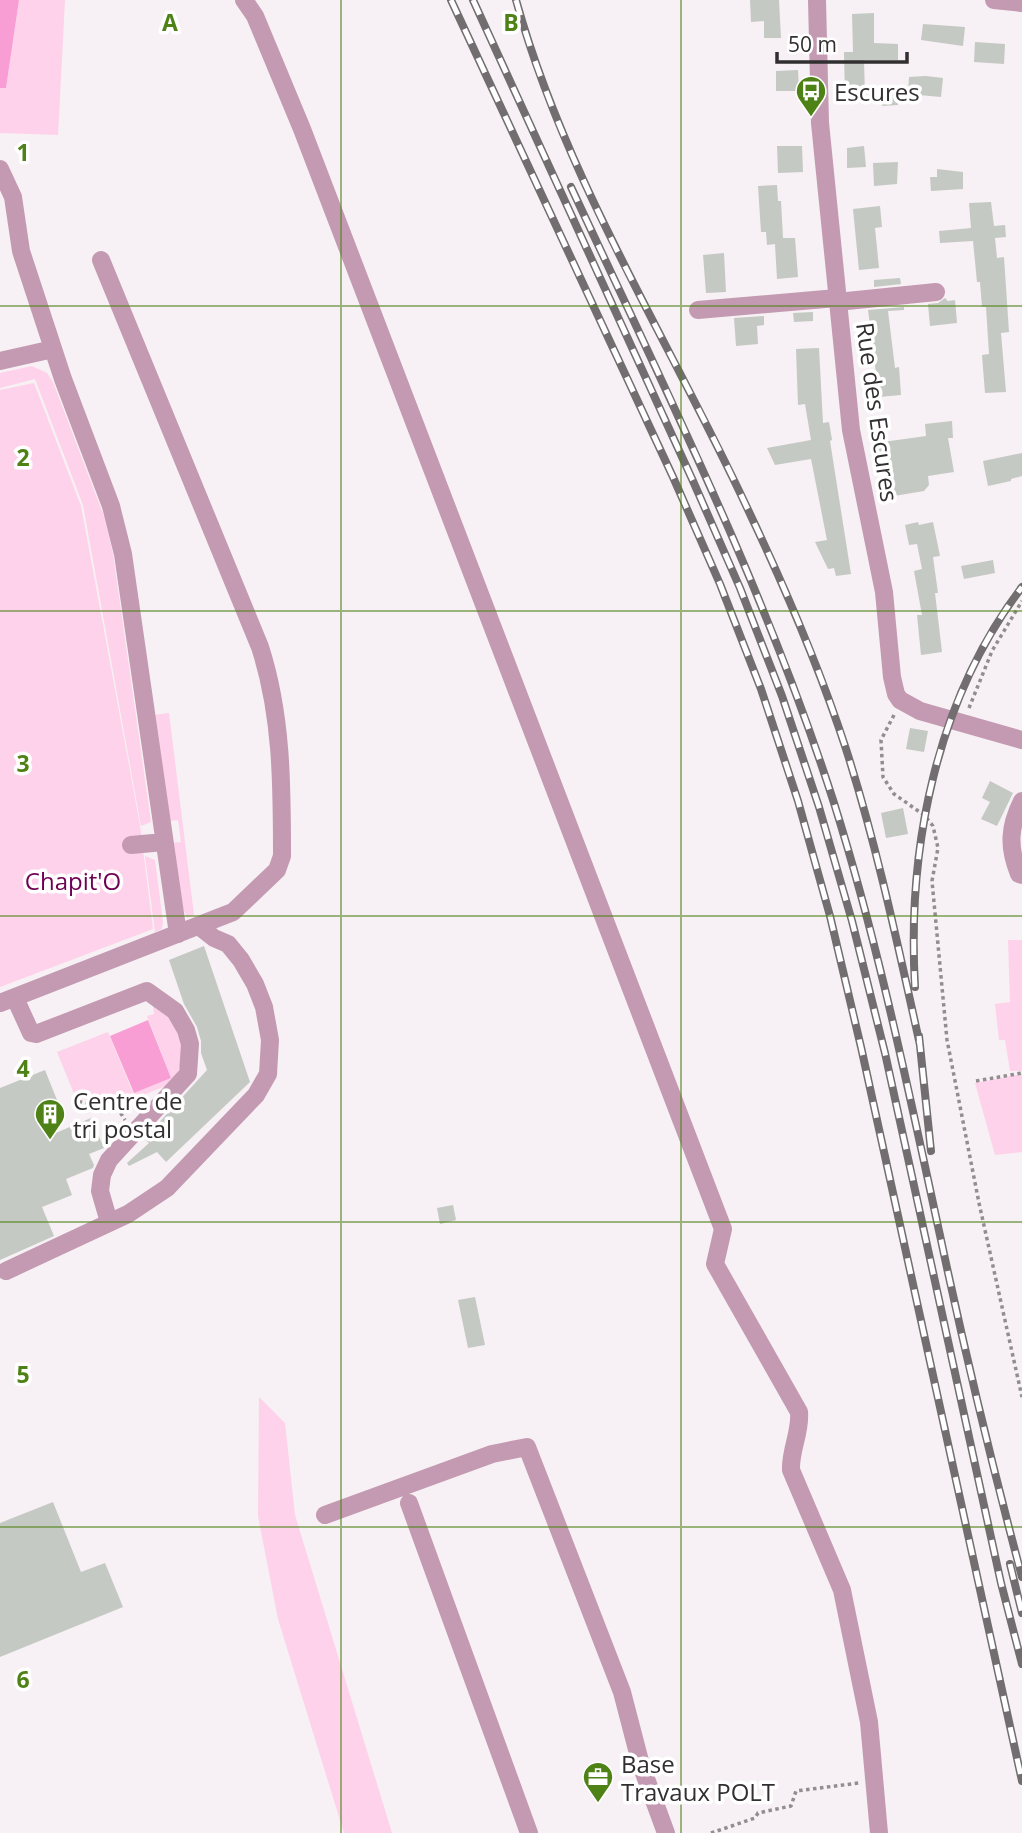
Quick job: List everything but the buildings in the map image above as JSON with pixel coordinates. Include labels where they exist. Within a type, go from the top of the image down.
[{"type":"street","points":[[244,0],[255,16],[302,129],[723,1229],[715,1265],[799,1412],[800,1423],[790,1459],[791,1470],[842,1590],[869,1722],[879,1833]]},
{"type":"street","name":"Rue des Escures","points":[[817,0],[820,124],[851,430],[884,592],[892,677],[897,694],[905,704]]},
{"type":"street","points":[[994,0],[1022,3]]},
{"type":"street","points":[[0,169],[13,197],[21,251],[53,349],[111,506],[123,554],[178,934]]},
{"type":"street","points":[[100,260],[260,646],[271,680],[282,756],[282,856],[277,870],[244,903],[233,912],[200,927],[8,1001],[31,1033],[36,1034],[147,991],[175,1011],[186,1030],[190,1056],[186,1079],[109,1160],[100,1184],[107,1192],[109,1222]]},
{"type":"street","points":[[698,310],[936,292]]},
{"type":"street","points":[[0,361],[53,349]]},
{"type":"street","points":[[905,704],[920,711],[1022,740]]},
{"type":"street","points":[[1022,801],[1012,821],[1011,832],[1013,860],[1022,875]]},
{"type":"street","points":[[131,845],[163,842]]},
{"type":"street","points":[[6,1271],[128,1214],[167,1188],[256,1095],[268,1074],[271,1040],[264,1007],[255,984],[228,944],[214,938],[200,927]]},
{"type":"street","points":[[326,1515],[492,1454],[527,1447],[622,1692],[662,1832]]},
{"type":"street","points":[[409,1503],[528,1833]]},
{"type":"path","points":[[967,715],[992,650],[1022,601]]},
{"type":"path","points":[[905,704],[895,713],[881,740],[883,777],[894,794],[924,815],[933,825],[938,848],[932,881],[947,1040],[979,1203],[1022,1397]]},
{"type":"path","points":[[976,1081],[1022,1073]]},
{"type":"path","points":[[72,1099],[100,1108],[123,1107],[147,1097]]},
{"type":"path","points":[[711,1833],[755,1818],[758,1813],[791,1806],[796,1791],[874,1781]]},
{"type":"green space","points":[[19,0],[65,0],[58,135],[0,133],[0,88],[6,88]]},
{"type":"green space","points":[[32,366],[47,373],[53,382],[105,519],[113,554],[151,822],[141,826],[83,505],[35,379],[0,388],[0,373]]},
{"type":"green space","name":"Chapit'O","points":[[34,383],[81,506],[140,825],[153,929],[0,987],[0,390]]},
{"type":"green space","points":[[169,713],[194,915],[187,918],[182,906],[172,843],[181,842],[178,820],[169,821],[154,715]]},
{"type":"green space","points":[[145,856],[155,860],[163,922],[162,929],[155,932]]},
{"type":"green space","points":[[1008,940],[1022,940],[1022,1071],[1010,1071],[1005,1040],[999,1040],[995,1004],[1010,1002]]},
{"type":"green space","points":[[153,1005],[173,1020],[182,1039],[182,1060],[173,1083],[121,1104],[97,1104],[75,1096],[57,1052],[108,1032],[133,1093],[171,1078],[147,1016],[154,1014]]},
{"type":"green space","points":[[1022,1074],[1022,1152],[995,1155],[975,1083]]},
{"type":"green space","points":[[259,1397],[285,1423],[295,1515],[392,1833],[344,1833],[278,1619],[258,1516]]},
{"type":"shaded area","points":[[0,0],[19,0],[6,88],[0,88]]},
{"type":"shaded area","points":[[148,1020],[171,1078],[134,1093],[110,1036]]},
{"type":"railway","points":[[451,0],[720,584],[761,689],[798,801],[830,916],[861,1047],[1022,1781]]},
{"type":"railway","points":[[473,0],[740,588],[782,696],[819,807],[852,921],[885,1053],[1001,1583],[1022,1664]]},
{"type":"railway","points":[[516,0],[537,67],[591,198],[720,451],[777,572],[814,660],[836,719],[868,822],[920,1045]]},
{"type":"railway","points":[[571,187],[746,568],[807,724],[834,803],[879,965],[969,1367],[1022,1577]]},
{"type":"railway","points":[[915,987],[916,882],[933,777],[948,727],[968,678],[992,631],[1022,587]]},
{"type":"railway","points":[[919,1036],[931,1151]]},
{"type":"railway","points":[[1010,1564],[1022,1613]]},
{"type":"place","name":"Escures","points":[[811,118]]},
{"type":"place","name":"Centre de tri postal","points":[[50,1141]]},
{"type":"place","name":"Base Travaux POLT","points":[[598,1804]]}]
